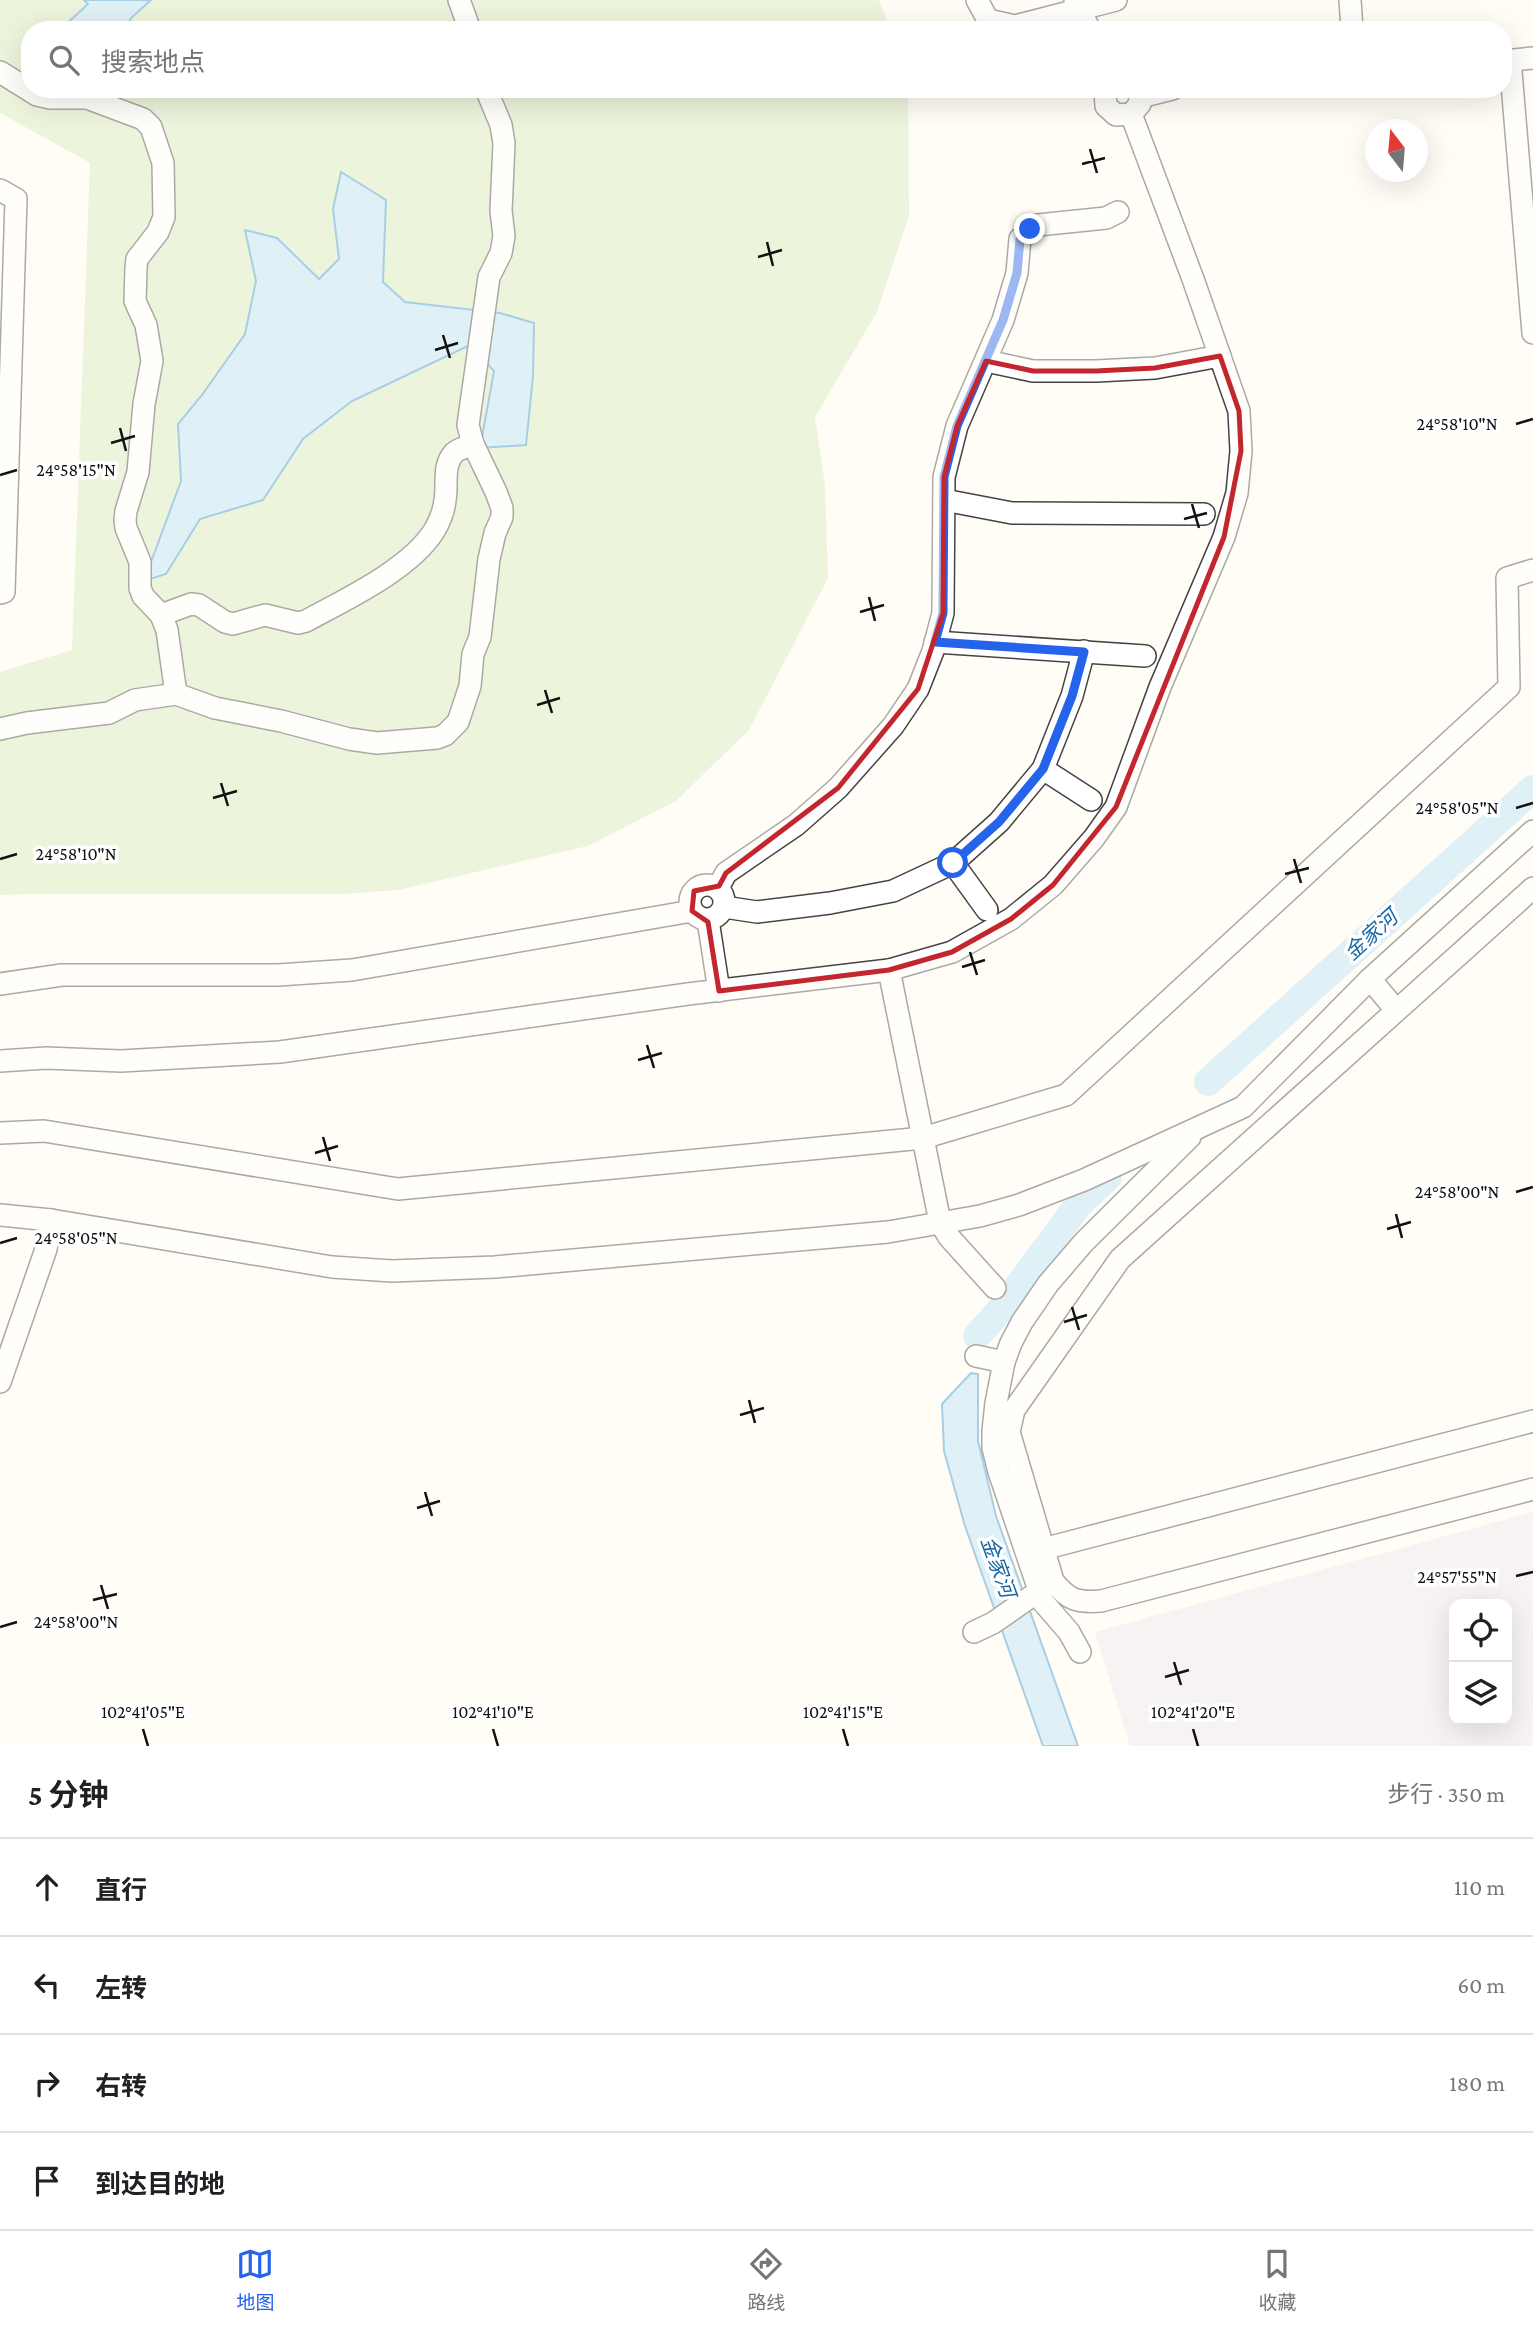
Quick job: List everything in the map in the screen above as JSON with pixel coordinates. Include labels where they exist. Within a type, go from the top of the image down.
[{"type":"street","points":[[459,0],[467,21]]},
{"type":"street","points":[[978,0],[988,20],[992,21]]},
{"type":"street","points":[[1029,21],[1077,4],[1116,0]]},
{"type":"street","points":[[1350,0],[1351,21]]},
{"type":"street","points":[[1077,4],[1086,21]]},
{"type":"street","points":[[1512,60],[1533,58]]},
{"type":"street","points":[[0,72],[21,85]]},
{"type":"street","points":[[50,98],[86,98],[143,118],[156,138],[163,163],[164,217],[158,232],[137,260],[136,268],[135,301],[146,325],[152,361],[144,404],[138,472],[125,520],[140,562],[140,588],[143,596],[162,615],[167,630],[176,694]]},
{"type":"street","points":[[0,729],[109,713],[135,699],[176,694],[215,708],[377,743],[437,738],[451,731],[458,722],[470,686],[473,654],[480,637],[489,559],[502,517],[502,508],[473,444],[468,425],[489,277],[501,253],[504,236],[501,211],[504,143],[501,125],[490,98]]},
{"type":"street","points":[[0,1061],[46,1058],[121,1061],[280,1052],[890,970],[952,952],[1011,919],[1053,884],[1094,838],[1116,807],[1160,687],[1224,537],[1237,492],[1241,451],[1239,411],[1137,100],[1116,115],[1106,106],[1105,98]]},
{"type":"street","points":[[1510,98],[1533,333]]},
{"type":"street","points":[[0,593],[4,592],[6,345],[16,199],[3,194]]},
{"type":"street","points":[[719,991],[711,907],[726,873],[796,825],[838,788],[884,737],[918,689],[943,613],[944,477],[957,426],[1003,320],[1017,273],[1020,239],[1038,225],[1106,218],[1118,212]]},
{"type":"street","points":[[986,361],[1033,371],[1096,371],[1155,368],[1220,356]]},
{"type":"street","points":[[162,615],[191,604],[199,605],[225,622],[233,624],[265,615],[298,623],[363,591],[414,553],[433,533],[442,516],[446,500],[448,461],[455,451],[473,444]]},
{"type":"street","points":[[944,500],[1012,513],[1203,514]]},
{"type":"street","points":[[0,1133],[44,1130],[398,1189],[923,1138],[1066,1095],[1509,687],[1507,578],[1533,570]]},
{"type":"street","points":[[935,642],[1144,656]]},
{"type":"street","points":[[0,984],[62,975],[278,975],[352,970],[711,907],[757,912],[830,904],[893,891],[953,863],[999,822],[1043,769],[1072,696],[1084,652]]},
{"type":"street","points":[[1043,769],[1091,800]]},
{"type":"street","points":[[0,1215],[51,1220],[332,1267],[391,1271],[522,1265],[888,1232],[980,1216],[1019,1205],[1084,1180],[1243,1107],[1370,979],[1533,831]]},
{"type":"street","points":[[953,863],[987,910]]},
{"type":"street","points":[[1533,888],[1120,1259],[1014,1410],[1009,1432],[1053,1581],[1063,1594],[1083,1603],[1101,1601],[1533,1489]]},
{"type":"street","points":[[890,970],[940,1222],[949,1237],[995,1288]]},
{"type":"street","points":[[1370,979],[1396,1010]]},
{"type":"street","points":[[1243,1107],[1264,1129]]},
{"type":"street","points":[[1080,1652],[1069,1632],[1043,1602],[1033,1595],[999,1472],[993,1448],[996,1403],[1004,1362],[1022,1322],[1048,1284],[1084,1242],[1199,1128]]},
{"type":"street","points":[[0,1382],[46,1249],[51,1220]]},
{"type":"street","points":[[976,1356],[1004,1362]]},
{"type":"street","points":[[1043,1549],[1533,1421]]},
{"type":"street","points":[[984,1628],[1033,1595]]},
{"type":"highlighted area","points":[[1220,356],[1239,411],[1241,451],[1224,537],[1116,807],[1053,885],[1011,919],[952,952],[889,970],[719,991],[708,922],[692,911],[694,891],[719,886],[726,873],[838,788],[918,689],[943,613],[944,477],[957,426],[986,361],[1033,371],[1096,371],[1155,368]]},
{"type":"shaded area","points":[[1533,1512],[1533,1746],[1130,1746],[1095,1632]]},
{"type":"green space","points":[[0,0],[879,0],[887,21],[21,21],[21,98],[908,98],[909,216],[877,312],[815,417],[825,485],[828,578],[749,730],[676,801],[588,846],[398,890],[344,894],[0,895],[0,672],[72,650],[90,163],[0,113]]},
{"type":"water","points":[[84,0],[151,0],[130,21],[70,21],[88,4]]},
{"type":"water","points":[[341,172],[386,200],[383,282],[405,302],[500,313],[534,323],[533,376],[526,445],[480,448],[494,371],[470,345],[352,401],[303,439],[263,500],[200,519],[166,574],[144,581],[181,481],[178,424],[245,334],[256,281],[245,230],[277,238],[319,279],[339,259],[333,209]]},
{"type":"water","points":[[971,1373],[978,1374],[978,1441],[996,1516],[1078,1746],[1043,1746],[965,1526],[944,1451],[942,1404]]},
{"type":"waterway","name":"金家河","points":[[1208,1082],[1533,789]]},
{"type":"waterway","name":"金家河","points":[[977,1336],[1002,1308],[1079,1204],[1108,1177]]},
{"type":"route","points":[[953,863],[999,822],[1043,769],[1072,696],[1084,652],[935,642],[943,613],[944,477],[957,426],[1003,320],[1017,273],[1020,239],[1030,229]]}]
